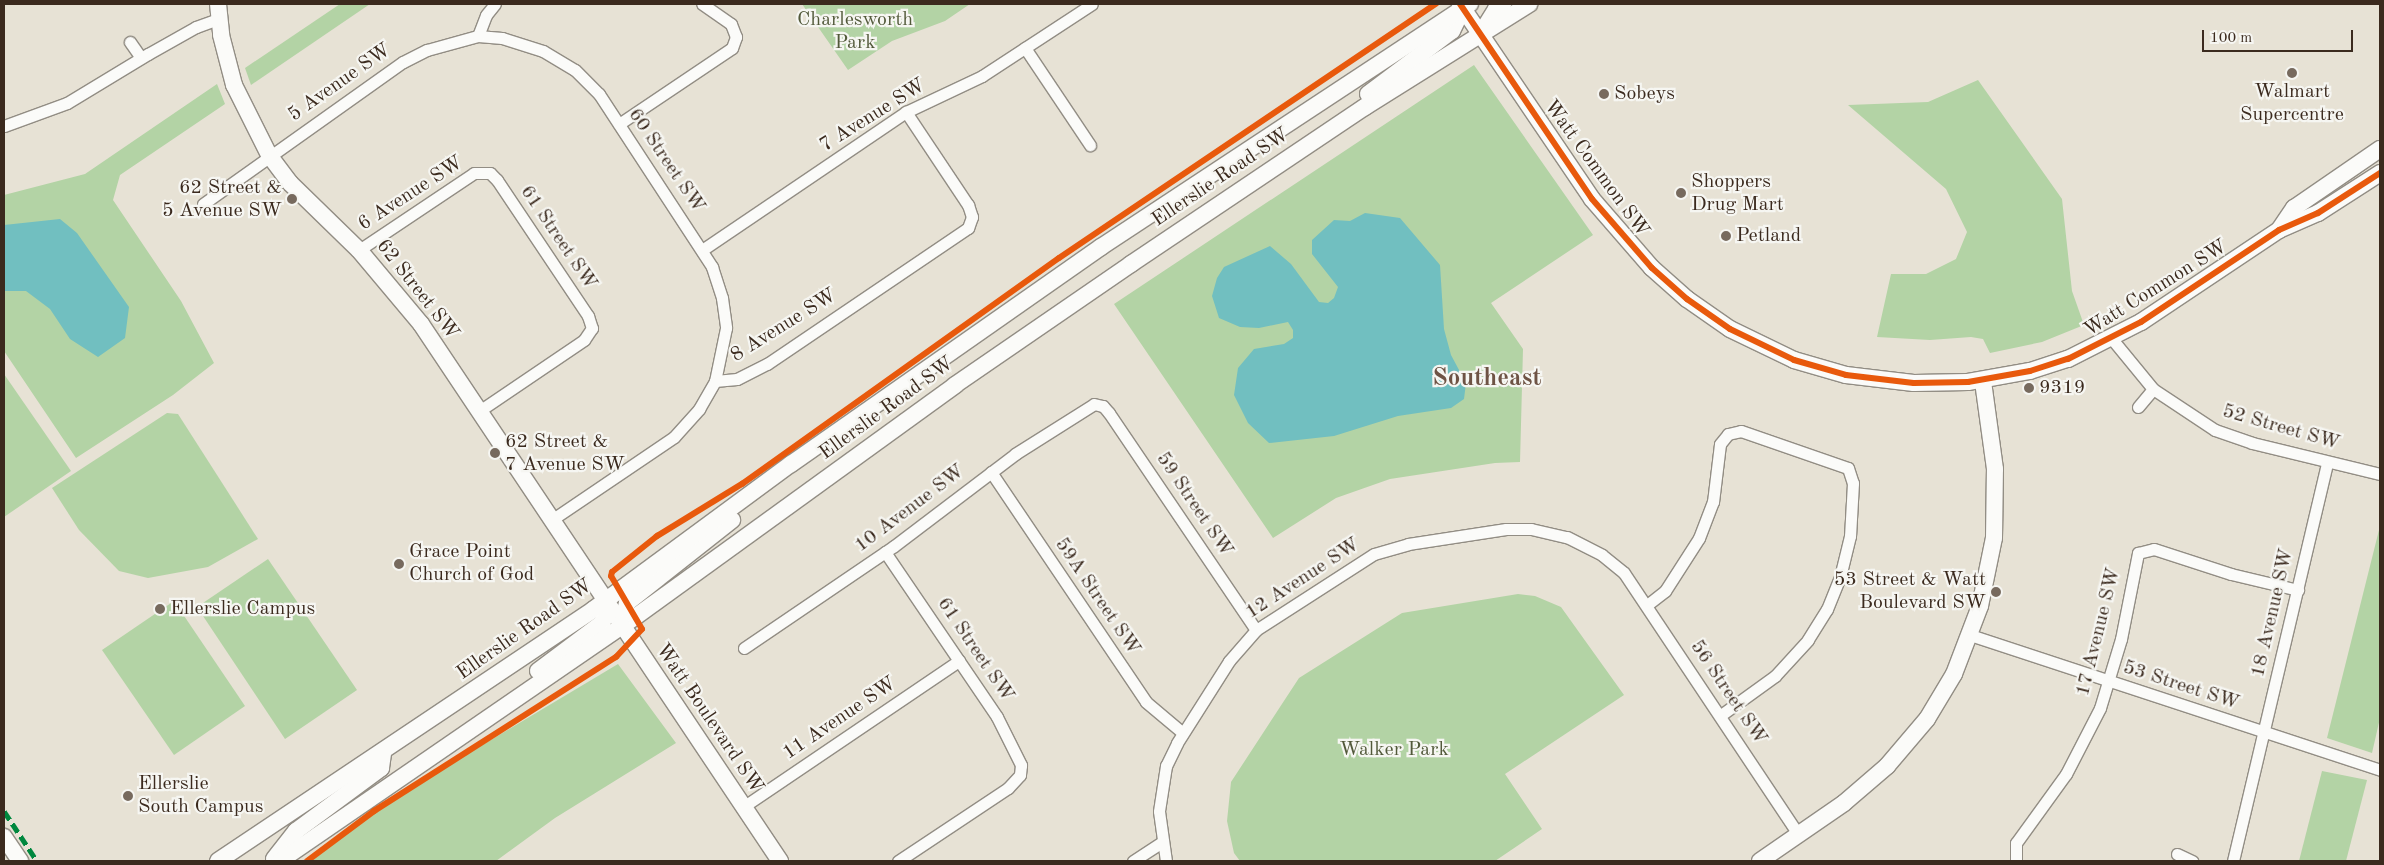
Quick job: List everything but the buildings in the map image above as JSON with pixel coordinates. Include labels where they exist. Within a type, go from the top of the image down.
[{"type":"main road","points":[[1480,34],[1496,8],[1502,4]]},
{"type":"main road","name":"Ellerslie Road SW","points":[[280,861],[622,626],[956,385],[1314,141],[1529,4]]},
{"type":"main road","points":[[1314,141],[1353,105],[1452,31],[1464,5]]},
{"type":"main road","name":"Ellerslie Road SW","points":[[218,861],[384,753],[607,599],[791,464],[1101,247],[1464,5]]},
{"type":"main road","name":"Watt Common SW","points":[[1464,5],[1480,34],[1608,221],[1668,283],[1708,315],[1774,352],[1846,375],[1914,383],[1983,380],[2050,365],[2112,339],[2279,230],[2318,214],[2380,173]]},
{"type":"main road","name":"62 Street SW","points":[[218,12],[234,85],[270,155],[290,183],[359,250],[399,295],[607,599]]},
{"type":"main road","name":"Watt Common SW","points":[[2279,230],[2294,208],[2380,149]]},
{"type":"main road","points":[[1760,861],[1800,835],[1868,784],[1909,742],[1944,693],[1970,635],[1988,578],[1995,509],[1993,450],[1983,380]]},
{"type":"main road","points":[[622,626],[627,603],[730,522],[791,464]]},
{"type":"main road","points":[[487,718],[529,678],[602,623],[608,611],[607,599]]},
{"type":"main road","name":"Watt Boulevard SW","points":[[607,599],[622,626],[780,861]]},
{"type":"main road","points":[[384,753],[400,777]]},
{"type":"main road","points":[[272,861],[296,831],[381,768],[384,753]]},
{"type":"main road","points":[[234,861],[276,824]]},
{"type":"main road","points":[[4,837],[20,861]]},
{"type":"street","points":[[478,36],[486,15],[495,4]]},
{"type":"street","points":[[619,124],[728,51],[736,37],[731,24],[702,4]]},
{"type":"street","name":"7 Avenue SW","points":[[702,250],[906,112],[977,79],[1092,4]]},
{"type":"street","points":[[4,126],[67,103],[218,12]]},
{"type":"street","name":"60 Street SW","points":[[478,36],[521,43],[562,61],[588,83],[619,124],[702,250],[717,280],[725,312],[724,344],[716,381]]},
{"type":"street","name":"5 Avenue SW","points":[[203,204],[270,155],[415,55],[443,44],[478,36]]},
{"type":"street","points":[[130,42],[141,58]]},
{"type":"street","points":[[1025,48],[1090,145]]},
{"type":"street","name":"8 Avenue SW","points":[[553,519],[678,433],[699,409],[716,381],[737,379],[767,364],[964,231],[972,220],[968,205],[906,112]]},
{"type":"street","name":"6 Avenue SW","points":[[359,250],[474,173],[485,172]]},
{"type":"street","name":"61 Street SW","points":[[479,410],[584,340],[591,330],[588,316],[519,212],[494,176],[485,172]]},
{"type":"street","name":"52 Street SW","points":[[2112,339],[2153,389],[2215,430],[2328,462],[2380,473]]},
{"type":"street","points":[[2138,406],[2153,389]]},
{"type":"street","name":"10 Avenue SW","points":[[744,648],[885,552],[991,472],[1086,406],[1098,404]]},
{"type":"street","name":"59 Street SW","points":[[1098,404],[1109,413],[1256,630]]},
{"type":"street","points":[[1647,605],[1665,590],[1699,538],[1713,502],[1720,444],[1728,434],[1741,431],[1848,468],[1853,483],[1850,536],[1840,577],[1827,609],[1808,640],[1781,671],[1721,715]]},
{"type":"street","name":"18 Avenue SW","points":[[2233,861],[2328,462]]},
{"type":"street","name":"59A Street SW","points":[[991,472],[1146,702],[1183,733]]},
{"type":"street","name":"12 Avenue SW","points":[[1162,842],[1159,811],[1162,780],[1183,733],[1229,661],[1256,630],[1374,554],[1408,544],[1492,530],[1531,529],[1567,537],[1597,552],[1624,574]]},
{"type":"street","name":"17 Avenue SW","points":[[2015,856],[2079,751],[2109,682],[2131,595],[2135,561],[2142,551],[2154,549],[2231,574],[2298,590]]},
{"type":"street","name":"61 Street SW","points":[[885,552],[1005,729],[1022,765],[1020,775],[1008,788],[898,861]]},
{"type":"street","name":"56 Street SW","points":[[1624,574],[1647,605],[1800,835]]},
{"type":"street","name":"53 Street SW","points":[[1970,635],[2380,770]]},
{"type":"street","name":"11 Avenue SW","points":[[743,807],[959,661]]},
{"type":"street","points":[[1133,861],[1162,842],[1166,861]]},
{"type":"street","points":[[2177,854],[2192,861]]},
{"type":"green space","points":[[340,4],[370,4],[251,85],[245,68]]},
{"type":"green space","name":"Charlesworth Park","points":[[802,4],[970,4],[945,21],[892,41],[848,70]]},
{"type":"green space","points":[[1474,65],[1593,235],[1491,303],[1523,349],[1520,462],[1495,463],[1390,479],[1336,498],[1273,538],[1114,304]]},
{"type":"green space","points":[[1978,80],[2062,199],[2072,291],[2084,325],[2042,342],[1990,353],[1983,339],[1971,337],[1930,340],[1877,337],[1891,274],[1926,274],[1956,259],[1967,232],[1946,189],[1848,105],[1928,102]]},
{"type":"green space","points":[[217,84],[225,104],[120,175],[113,200],[181,301],[214,363],[173,395],[76,458],[4,351],[4,195],[85,174]]},
{"type":"green space","points":[[4,374],[71,471],[4,517]]},
{"type":"green space","points":[[167,413],[178,414],[258,539],[208,567],[148,578],[119,571],[79,530],[52,488]]},
{"type":"green space","points":[[2380,526],[2380,718],[2372,753],[2327,738]]},
{"type":"green space","points":[[268,559],[357,690],[285,739],[197,607]]},
{"type":"green space","name":"Walker Park","points":[[1518,594],[1535,596],[1561,607],[1624,695],[1505,774],[1542,829],[1495,861],[1240,861],[1234,853],[1227,821],[1231,782],[1299,678],[1402,613]]},
{"type":"green space","points":[[174,601],[245,706],[174,755],[102,650]]},
{"type":"green space","points":[[618,664],[676,743],[555,818],[496,861],[307,861],[394,798]]},
{"type":"green space","points":[[2322,771],[2367,780],[2346,861],[2299,861]]},
{"type":"water","points":[[1365,213],[1400,218],[1440,265],[1444,329],[1451,355],[1466,383],[1464,399],[1451,408],[1398,416],[1334,436],[1269,443],[1248,423],[1234,395],[1238,368],[1254,349],[1284,344],[1293,338],[1293,330],[1288,322],[1259,328],[1240,327],[1219,318],[1212,296],[1217,278],[1224,267],[1270,246],[1291,264],[1319,302],[1328,303],[1334,298],[1338,287],[1312,254],[1312,240],[1334,220],[1350,221]]},
{"type":"water","points":[[60,219],[77,233],[129,307],[125,338],[98,357],[70,339],[50,309],[26,291],[4,291],[4,225]]},
{"type":"marked path","points":[[4,811],[37,861]]},
{"type":"cycle path","points":[[307,861],[374,811],[616,657],[642,629],[611,576],[612,572],[657,536],[742,484],[1059,258],[1436,4]]},
{"type":"cycle path","points":[[1460,4],[1592,199],[1652,268],[1687,299],[1730,329],[1794,360],[1846,375],[1914,383],[1968,382],[2030,371],[2068,359],[2141,322],[2279,230],[2318,213],[2380,173]]},
{"type":"place","name":"Walmart Supercentre","points":[[2292,73]]},
{"type":"place","name":"Sobeys","points":[[1604,94]]},
{"type":"place","name":"Shoppers Drug Mart","points":[[1681,193]]},
{"type":"place","name":"62 Street & 5 Avenue SW","points":[[292,199]]},
{"type":"place","name":"Petland","points":[[1726,236]]},
{"type":"place","name":"9319","points":[[2029,388]]},
{"type":"place","name":"62 Street & 7 Avenue SW","points":[[495,453]]},
{"type":"place","name":"Grace Point Church of God","points":[[399,564]]},
{"type":"place","name":"53 Street & Watt Boulevard SW","points":[[1996,592]]},
{"type":"place","name":"Ellerslie Campus","points":[[160,609]]},
{"type":"place","name":"Ellerslie South Campus","points":[[128,796]]},
{"type":"district","name":"Southeast","points":[[1487,379]]}]
